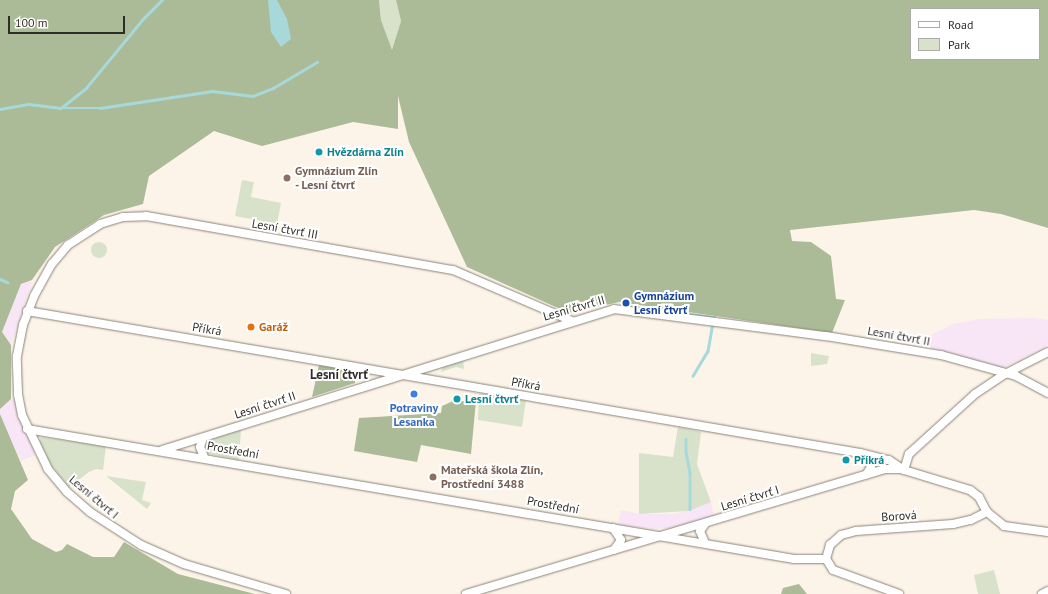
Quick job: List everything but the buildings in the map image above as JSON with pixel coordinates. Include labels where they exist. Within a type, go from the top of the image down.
[{"type":"street","name":"Lesní čtvrť III","points":[[27,311],[48,269],[68,245],[100,224],[137,216],[452,270],[572,321]]},
{"type":"street","name":"Lesní čtvrť II","points":[[162,450],[572,321],[624,309],[826,336],[940,355],[1026,380],[1048,393]]},
{"type":"street","name":"Příkrá","points":[[27,311],[405,374],[866,454],[889,460],[904,470],[970,490],[979,497],[987,512],[1007,527],[1048,532]]},
{"type":"street","name":"Lesní čtvrť I","points":[[27,311],[19,340],[17,369],[19,401],[27,429],[58,482],[90,512],[116,530],[184,564],[286,594]]},
{"type":"street","points":[[904,470],[909,454],[975,394],[1005,374],[1048,352]]},
{"type":"street","name":"Prostřední","points":[[27,429],[204,457],[794,559],[826,559]]},
{"type":"street","points":[[204,438],[200,447],[204,457]]},
{"type":"street","points":[[866,454],[871,467],[866,474]]},
{"type":"street","name":"Lesní čtvrť I","points":[[466,594],[705,524],[866,474],[884,469],[904,470]]},
{"type":"street","name":"Borová","points":[[826,559],[830,545],[846,534],[953,524],[971,520],[987,512]]},
{"type":"street","points":[[705,524],[700,531],[705,543]]},
{"type":"street","points":[[613,528],[621,540],[619,547],[613,550]]},
{"type":"street","points":[[826,559],[831,568],[840,574],[899,594]]},
{"type":"street","points":[[1042,594],[1048,591]]},
{"type":"shaded area","points":[[32,281],[11,345],[2,332],[21,284]]},
{"type":"shaded area","points":[[1033,318],[1048,320],[1048,345],[1003,368],[914,343],[953,324],[978,319]]},
{"type":"shaded area","points":[[14,399],[31,438],[35,455],[21,461],[0,418],[0,402]]},
{"type":"shaded area","points":[[711,502],[714,517],[680,527],[653,529],[618,525],[621,510],[639,514],[673,514],[689,511]]},
{"type":"green space","points":[[0,0],[379,0],[381,20],[392,50],[401,21],[396,0],[1048,0],[1048,228],[1001,214],[974,210],[790,230],[792,241],[811,242],[831,256],[836,299],[845,300],[832,333],[619,302],[569,313],[467,267],[409,142],[398,96],[398,129],[353,122],[262,146],[214,131],[149,176],[143,204],[104,215],[55,247],[32,280],[21,284],[2,332],[11,345],[11,399],[0,409]]},
{"type":"green space","points":[[379,0],[396,0],[401,21],[392,51],[381,20]]},
{"type":"green space","points":[[242,180],[254,182],[251,197],[281,203],[277,224],[235,216]]},
{"type":"green space","points":[[96,242],[102,242],[107,247],[105,256],[102,258],[96,258],[91,253],[91,247]]},
{"type":"green space","points":[[811,353],[829,356],[827,364],[811,366]]},
{"type":"green space","points":[[463,359],[464,369],[456,367],[441,372],[443,366]]},
{"type":"green space","points":[[319,365],[355,371],[355,383],[312,397]]},
{"type":"green space","points":[[485,393],[526,400],[522,427],[478,420],[479,394]]},
{"type":"green space","points":[[453,401],[476,401],[471,454],[421,445],[417,462],[354,451],[359,418],[441,413],[442,406]]},
{"type":"green space","points":[[0,414],[28,480],[15,491],[11,509],[32,539],[56,552],[62,550],[67,544],[93,557],[114,557],[124,542],[178,574],[255,594],[0,594]]},
{"type":"green space","points":[[678,427],[701,432],[697,464],[711,502],[689,511],[639,514],[639,453],[673,457]]},
{"type":"green space","points":[[241,429],[239,460],[205,453],[204,445],[207,440]]},
{"type":"green space","points":[[41,437],[106,446],[103,470],[96,469],[89,472],[69,487],[51,465],[39,444]]},
{"type":"green space","points":[[106,476],[146,482],[142,500],[151,503],[147,509]]},
{"type":"green space","points":[[994,570],[1000,594],[978,594],[974,575]]},
{"type":"green space","points":[[799,584],[807,594],[781,594],[783,588]]},
{"type":"water","points":[[268,0],[277,0],[287,19],[291,39],[281,47],[271,32]]},
{"type":"waterway","points":[[62,107],[86,88],[142,20],[162,0]]},
{"type":"waterway","points":[[0,109],[29,104],[61,108],[100,108],[212,91],[253,96],[273,88],[317,62]]},
{"type":"waterway","points":[[0,279],[7,282]]},
{"type":"waterway","points":[[618,306],[714,317],[708,351],[693,376]]},
{"type":"waterway","points":[[686,439],[686,452],[690,472],[690,509]]},
{"type":"place","name":"Hvězdárna Zlín","points":[[319,152]]},
{"type":"place","name":"Gymnázium Zlín - Lesní čtvrť","points":[[287,178]]},
{"type":"place","name":"Gymnázium Lesní čtvrť","points":[[626,303]]},
{"type":"place","name":"Garáž","points":[[251,327]]},
{"type":"place","name":"Potraviny Lesanka","points":[[414,394]]},
{"type":"place","name":"Lesní čtvrť","points":[[457,399]]},
{"type":"place","name":"Příkrá","points":[[846,460]]},
{"type":"place","name":"Mateřská škola Zlín, Prostřední 3488","points":[[433,477]]},
{"type":"district","name":"Lesní čtvrť","points":[[339,375]]}]
